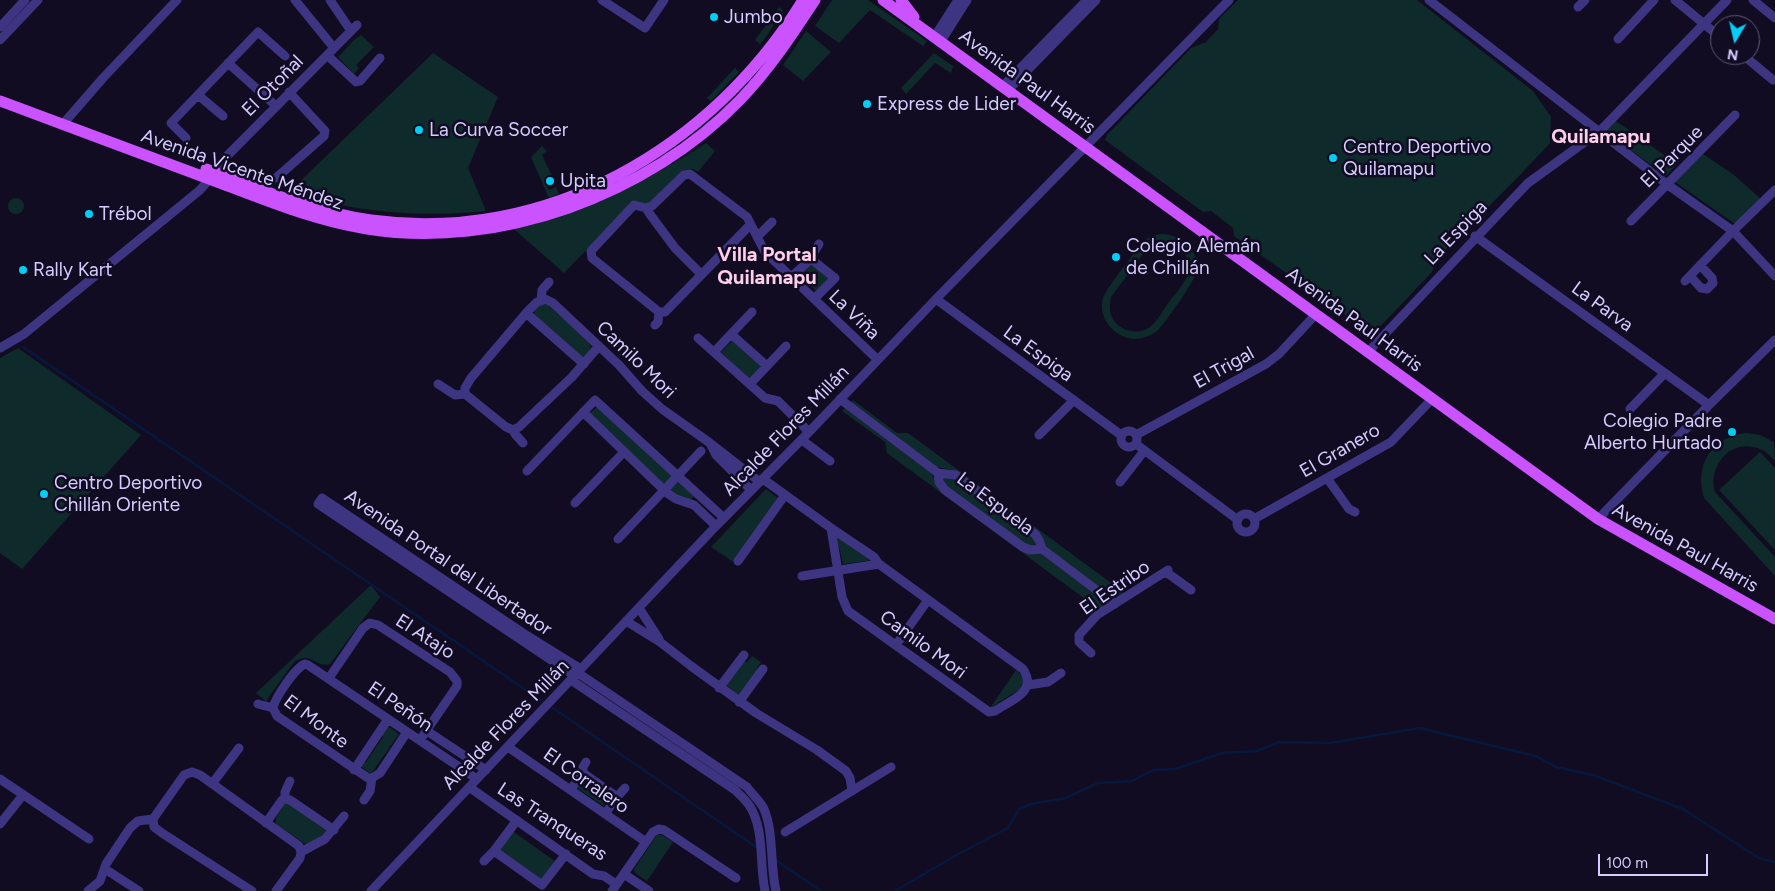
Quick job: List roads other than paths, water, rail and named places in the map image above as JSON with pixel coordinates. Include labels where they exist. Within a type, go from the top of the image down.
[{"type":"main road","name":"Avenida Vicente Méndez","points":[[213,177],[315,208],[352,217],[391,222],[458,223],[492,219],[536,209],[570,197],[610,179],[649,157],[685,132],[718,104],[749,72],[778,37],[803,0]]},
{"type":"main road","name":"Avenida Vicente Méndez","points":[[0,93],[66,121],[315,217],[380,230],[420,233],[454,232],[504,225],[539,217],[582,203],[626,183],[659,164],[697,138],[738,101],[766,70],[814,0]]},
{"type":"main road","name":"Avenida Paul Harris","points":[[884,0],[1598,519],[1775,619]]},
{"type":"main road","name":"Avenida Paul Harris","points":[[901,0],[934,35]]},
{"type":"main road","name":"Avenida Vicente Méndez","points":[[0,101],[66,121]]},
{"type":"street","points":[[0,27],[25,0]]},
{"type":"street","points":[[0,40],[38,0]]},
{"type":"street","points":[[66,121],[177,0]]},
{"type":"street","points":[[295,0],[334,48]]},
{"type":"street","name":"El Otoñal","points":[[0,348],[24,334],[205,186],[213,177],[222,161],[354,28],[330,0]]},
{"type":"street","points":[[602,0],[645,28],[664,0]]},
{"type":"street","points":[[934,35],[958,0]]},
{"type":"street","points":[[934,35],[967,0]]},
{"type":"street","points":[[1006,88],[1087,0]]},
{"type":"street","points":[[1006,88],[1096,0]]},
{"type":"street","name":"Alcalde Flores Millán","points":[[371,891],[716,526],[802,440],[936,299],[1229,0]]},
{"type":"street","points":[[1429,0],[1442,4],[1600,131],[1733,231],[1775,276]]},
{"type":"street","points":[[1578,7],[1585,0]]},
{"type":"street","points":[[1618,39],[1654,0]]},
{"type":"street","points":[[1675,0],[1710,29]]},
{"type":"street","name":"La Espiga","points":[[1368,352],[1475,236],[1528,183],[1600,131],[1727,0]]},
{"type":"street","points":[[1753,0],[1774,15]]},
{"type":"street","points":[[186,138],[171,123],[258,32],[286,56]]},
{"type":"street","points":[[327,55],[356,82],[360,81],[380,58]]},
{"type":"street","points":[[228,63],[276,106]]},
{"type":"street","points":[[1754,65],[1772,80]]},
{"type":"street","points":[[276,178],[324,136],[325,131],[290,92]]},
{"type":"street","points":[[198,95],[223,116]]},
{"type":"street","name":"El Parque","points":[[1631,221],[1735,115]]},
{"type":"street","name":"La Viña","points":[[646,208],[652,206],[684,175],[690,174],[742,212],[747,217],[765,252],[878,360]]},
{"type":"street","points":[[1700,265],[1712,278],[1713,283],[1707,289],[1701,288],[1687,279],[1700,265],[1733,231],[1775,190]]},
{"type":"street","points":[[701,274],[675,248],[646,208],[634,205],[590,251],[592,258],[659,312],[664,312],[750,225]]},
{"type":"street","points":[[757,237],[772,222]]},
{"type":"street","name":"La Parva","points":[[1475,236],[1709,405]]},
{"type":"street","points":[[791,277],[811,259],[819,244]]},
{"type":"street","points":[[811,259],[835,278],[814,299]]},
{"type":"street","points":[[465,394],[465,388],[471,378],[526,313],[540,300],[542,290],[549,282]]},
{"type":"street","name":"Camilo Mori","points":[[540,300],[544,299],[553,303],[619,365],[642,391],[662,408],[761,480],[874,557],[879,564],[1023,668],[1028,676],[1028,685],[1024,692],[995,711],[989,712],[848,611],[842,597],[831,528]]},
{"type":"street","name":"La Espiga","points":[[936,299],[1122,435],[1122,443],[1126,446],[1131,447],[1136,444],[1238,520],[1239,528],[1246,532],[1253,527],[1254,519]]},
{"type":"street","points":[[655,326],[658,322],[659,312]]},
{"type":"street","points":[[714,352],[752,312]]},
{"type":"street","points":[[526,313],[584,364]]},
{"type":"street","name":"El Trigal","points":[[1136,434],[1266,364],[1279,354],[1316,314]]},
{"type":"street","points":[[731,334],[767,366]]},
{"type":"street","points":[[698,338],[765,398],[778,401],[809,432]]},
{"type":"street","points":[[1598,519],[1775,340]]},
{"type":"street","points":[[513,430],[519,428],[584,364],[599,346]]},
{"type":"street","points":[[750,384],[786,346]]},
{"type":"street","points":[[1630,409],[1664,372]]},
{"type":"street","points":[[438,384],[455,395],[465,394],[506,427],[513,430],[523,443]]},
{"type":"street","name":"La Espuela","points":[[840,399],[938,473],[956,475],[1035,534],[1042,549],[1115,604]]},
{"type":"street","name":"El Granero","points":[[1254,519],[1391,442],[1432,399]]},
{"type":"street","points":[[527,471],[595,400],[724,518]]},
{"type":"street","points":[[1039,435],[1074,400]]},
{"type":"street","points":[[583,412],[664,490],[676,499],[694,505],[716,526]]},
{"type":"street","points":[[1122,435],[1125,431],[1130,430],[1136,434],[1138,440],[1136,444]]},
{"type":"street","points":[[802,440],[830,461]]},
{"type":"street","name":"Camilo Mori","points":[[710,443],[716,456],[752,490]]},
{"type":"street","points":[[618,539],[702,451]]},
{"type":"street","points":[[1120,482],[1144,451]]},
{"type":"street","points":[[575,503],[624,452]]},
{"type":"street","name":"La Espuela","points":[[938,473],[939,482],[945,490],[968,507],[1023,547],[1030,550],[1042,549]]},
{"type":"street","points":[[1327,478],[1349,509],[1355,512]]},
{"type":"street","points":[[738,561],[785,495]]},
{"type":"street","name":"Avenida Portal del Libertador","points":[[320,501],[576,675],[747,787],[764,809],[770,836],[776,891]]},
{"type":"street","points":[[1238,520],[1244,514],[1250,515],[1254,519]]},
{"type":"street","points":[[802,576],[879,564]]},
{"type":"street","name":"El Estribo","points":[[1091,653],[1079,642],[1079,635],[1097,615],[1167,571],[1191,590]]},
{"type":"street","points":[[896,645],[928,600]]},
{"type":"street","points":[[639,608],[660,642]]},
{"type":"street","points":[[626,621],[660,642],[739,702],[786,733],[817,750],[846,771],[850,778],[852,790]]},
{"type":"street","name":"El Atajo","points":[[329,678],[364,628],[370,623],[378,625],[450,672],[458,681],[454,691],[420,740]]},
{"type":"street","points":[[719,688],[744,655]]},
{"type":"street","name":"El Peñón","points":[[273,708],[276,700],[299,668],[305,664],[329,678],[477,779]]},
{"type":"street","points":[[739,702],[763,669]]},
{"type":"street","points":[[1028,685],[1048,682],[1061,673]]},
{"type":"street","name":"Avenida Portal del Libertador","points":[[576,675],[735,790],[748,804],[755,816],[759,832],[765,891]]},
{"type":"street","name":"El Monte","points":[[258,704],[273,708],[277,716],[364,777],[372,778]]},
{"type":"street","name":"El Monte","points":[[354,770],[388,719]]},
{"type":"street","name":"El Peñón","points":[[427,731],[486,770]]},
{"type":"street","points":[[364,800],[370,791],[372,778],[380,773],[407,732]]},
{"type":"street","name":"El Corralero","points":[[508,747],[646,842]]},
{"type":"street","points":[[212,784],[239,748]]},
{"type":"street","points":[[570,790],[583,773],[583,767],[586,762]]},
{"type":"street","points":[[785,832],[891,767]]},
{"type":"street","points":[[252,891],[154,827],[153,819],[184,775],[192,772],[200,775],[300,846],[300,858],[277,891]]},
{"type":"street","points":[[583,773],[617,796]]},
{"type":"street","points":[[0,779],[89,839]]},
{"type":"street","points":[[285,799],[285,792],[290,781]]},
{"type":"street","name":"Las Tranqueras","points":[[469,787],[594,874],[604,876],[614,888]]},
{"type":"street","points":[[605,814],[625,788]]},
{"type":"street","points":[[0,824],[22,795]]},
{"type":"street","points":[[266,823],[282,800],[285,799]]},
{"type":"street","points":[[285,799],[290,800],[334,830]]},
{"type":"street","points":[[301,852],[325,839],[344,816]]},
{"type":"street","points":[[88,891],[100,881],[104,868],[130,828],[138,821],[153,819]]},
{"type":"street","points":[[484,861],[494,851],[517,820]]},
{"type":"street","points":[[614,888],[653,832],[659,829],[664,830],[736,878]]},
{"type":"street","points":[[494,851],[541,888],[566,854]]},
{"type":"street","points":[[104,868],[139,891]]},
{"type":"street","points":[[624,874],[649,891]]},
{"type":"waterway","points":[[23,347],[542,701]]},
{"type":"waterway","points":[[553,708],[756,847]]},
{"type":"waterway","points":[[895,891],[960,853],[1008,828],[1019,809],[1031,804],[1066,798],[1098,783],[1132,781],[1153,770],[1175,769],[1222,753],[1257,751],[1279,742],[1330,743],[1419,728],[1536,756],[1556,767],[1593,775],[1683,809],[1759,858],[1775,862]]},
{"type":"waterway","points":[[777,861],[821,891]]},
{"type":"place","name":"Jumbo","points":[[714,17]]},
{"type":"place","name":"Express de Lider","points":[[867,104]]},
{"type":"place","name":"La Curva Soccer","points":[[419,130]]},
{"type":"place","name":"Centro Deportivo Quilamapu","points":[[1333,158]]},
{"type":"place","name":"Upita","points":[[550,181]]},
{"type":"place","name":"Trébol","points":[[89,214]]},
{"type":"place","name":"Colegio Alemán de Chillán","points":[[1116,257]]},
{"type":"place","name":"Rally Kart","points":[[23,270]]},
{"type":"place","name":"Colegio Padre Alberto Hurtado","points":[[1732,432]]},
{"type":"place","name":"Centro Deportivo Chillán Oriente","points":[[44,494]]},
{"type":"district","name":"Quilamapu","points":[[1601,137]]},
{"type":"district","name":"Villa Portal Quilamapu","points":[[767,266]]}]
